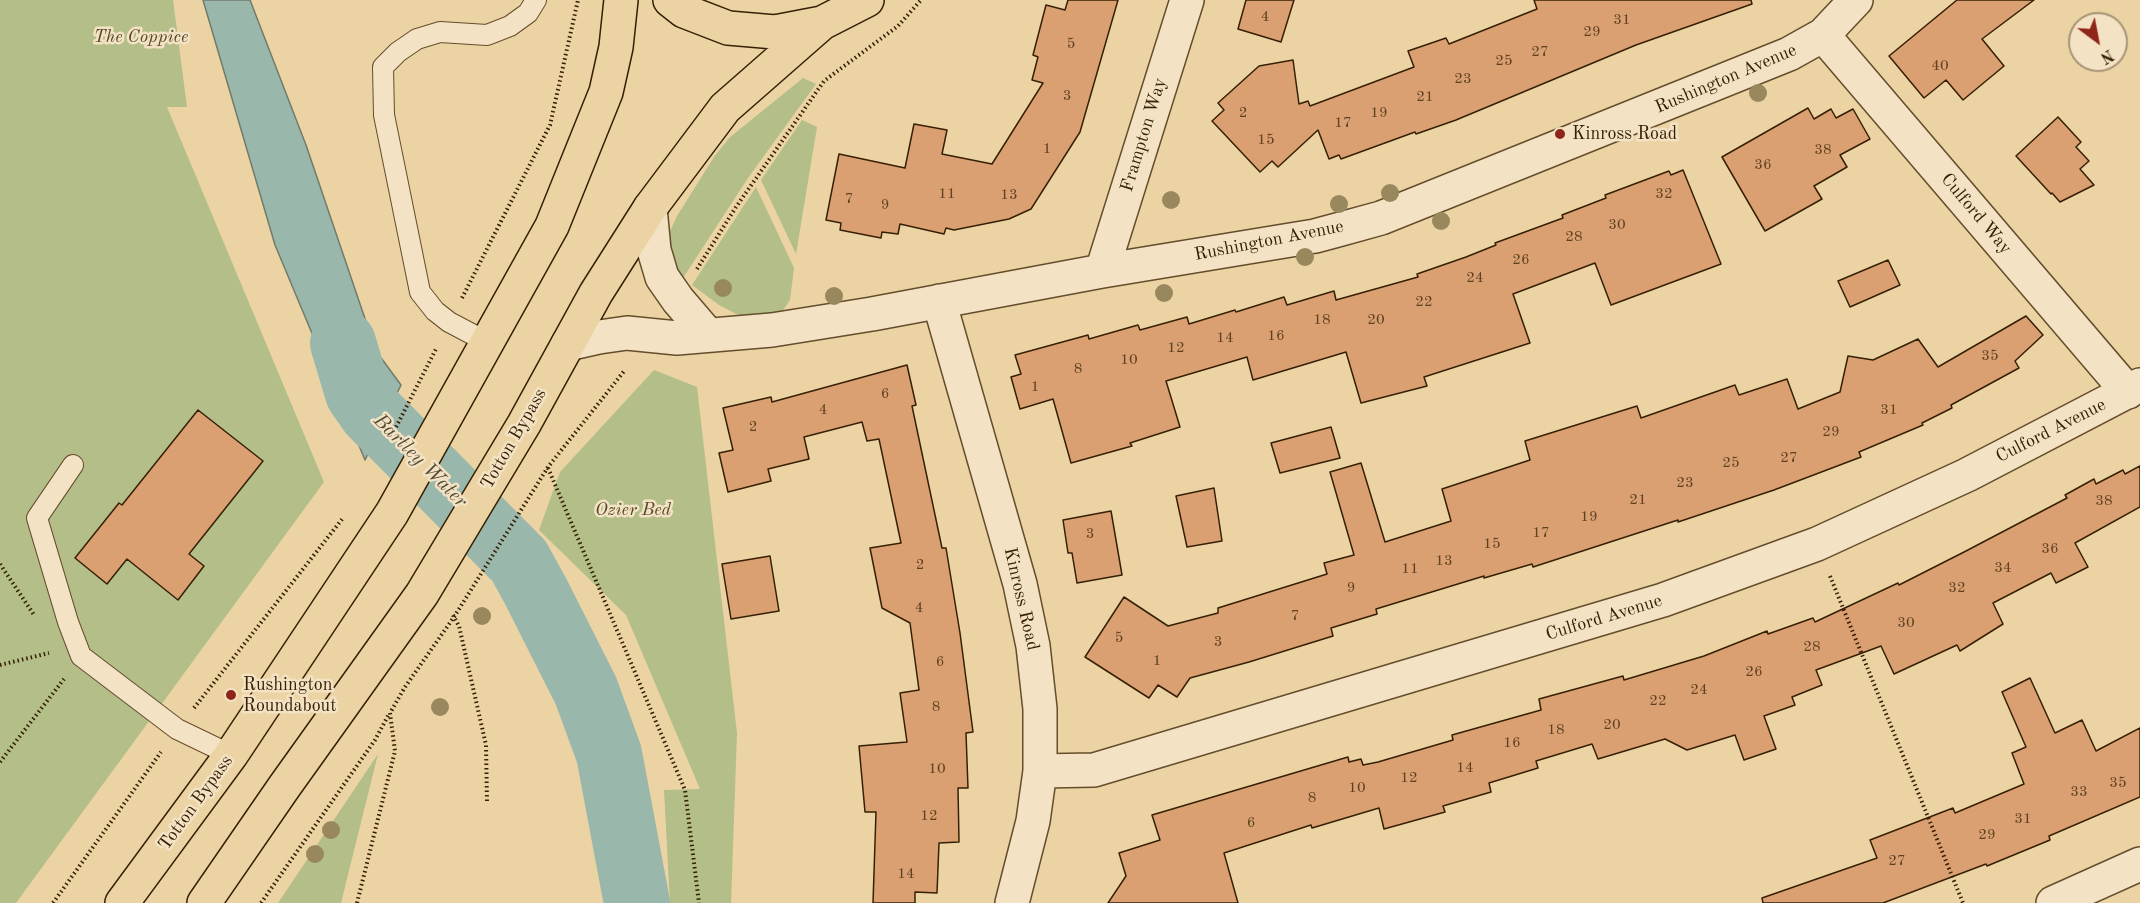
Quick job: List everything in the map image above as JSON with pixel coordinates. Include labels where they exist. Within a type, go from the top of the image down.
[{"type":"main road","name":"Totton Bypass","points":[[122,903],[231,755],[395,507],[552,226],[606,92],[616,47],[621,0]]},
{"type":"main road","points":[[670,0],[684,11],[728,28],[775,32],[822,23],[867,0]]},
{"type":"main road","name":"Totton Bypass","points":[[204,903],[433,577],[507,452],[596,293],[650,208],[724,108],[822,23]]},
{"type":"street","name":"Frampton Way","points":[[1102,271],[1186,0]]},
{"type":"street","name":"Rushington Avenue","points":[[567,344],[627,333],[677,338],[772,330],[1102,271],[1315,236],[1381,218],[1789,54],[1823,35],[1856,0]]},
{"type":"street","name":"Culford Way","points":[[1823,35],[2134,389]]},
{"type":"street","points":[[650,208],[654,250],[662,277],[708,335]]},
{"type":"street","name":"Kinross Road","points":[[939,301],[1020,584],[1033,646],[1040,709],[1040,771],[1034,821],[1012,903]]},
{"type":"street","name":"Culford Avenue","points":[[1040,771],[1094,770],[1663,600],[1817,544],[1967,475],[2134,389]]},
{"type":"street","points":[[2053,903],[2140,864]]},
{"type":"lane","points":[[487,342],[449,322],[435,311],[420,292],[384,116],[383,67],[398,52],[417,39],[440,32],[487,35],[510,26],[528,13],[536,0]]},
{"type":"lane","points":[[74,465],[37,519],[68,622],[81,656],[177,729],[231,755]]},
{"type":"path","points":[[390,439],[549,125],[578,0]]},
{"type":"path","points":[[678,300],[736,207],[824,81],[898,26],[921,0]]},
{"type":"path","points":[[261,903],[375,740],[405,687],[454,617],[548,467],[653,336]]},
{"type":"path","points":[[548,467],[685,790],[699,903]]},
{"type":"path","points":[[53,903],[177,729],[347,513]]},
{"type":"path","points":[[1817,544],[1963,903]]},
{"type":"path","points":[[0,564],[38,622]]},
{"type":"path","points":[[454,617],[459,626],[486,745],[487,802]]},
{"type":"path","points":[[0,665],[58,650]]},
{"type":"path","points":[[0,762],[81,656]]},
{"type":"path","points":[[357,903],[395,751],[390,713]]},
{"type":"green space","name":"The Coppice","points":[[0,0],[173,0],[187,107],[167,107],[324,482],[16,903],[0,903]]},
{"type":"green space","points":[[803,78],[816,84],[748,178],[681,281],[666,240],[677,216],[714,157],[729,138]]},
{"type":"green space","points":[[802,120],[817,127],[796,254],[761,180]]},
{"type":"green space","points":[[756,187],[794,268],[790,300],[779,316],[746,319],[719,305],[692,285]]},
{"type":"green space","name":"Ozier Bed","points":[[654,370],[697,387],[737,733],[731,903],[670,903],[664,790],[700,789],[626,615],[539,530],[560,472]]},
{"type":"green space","points":[[378,754],[341,903],[278,903]]},
{"type":"shaded area","points":[[203,0],[250,0],[306,145],[376,351],[401,385],[365,460],[275,245]]},
{"type":"building","points":[[1068,0],[1118,0],[1080,132],[1031,209],[1009,219],[954,230],[946,228],[944,234],[900,224],[898,234],[882,232],[881,238],[840,230],[841,223],[826,220],[839,154],[905,168],[914,124],[947,130],[942,154],[992,164],[1043,83],[1032,80],[1038,57],[1033,55],[1046,5],[1065,10]]},
{"type":"building","points":[[1246,0],[1294,0],[1281,42],[1238,29]]},
{"type":"building","points":[[1534,0],[1751,0],[1752,4],[1636,45],[1456,120],[1416,134],[1415,132],[1341,159],[1339,155],[1329,159],[1318,130],[1278,167],[1272,161],[1260,172],[1212,121],[1224,110],[1218,103],[1259,66],[1293,60],[1299,104],[1308,101],[1310,106],[1414,67],[1408,51],[1446,38],[1449,44],[1537,9]]},
{"type":"building","points":[[1957,0],[2034,0],[1982,39],[2004,66],[1963,100],[1946,80],[1924,98],[1889,56]]},
{"type":"building","points":[[1808,108],[1814,119],[1831,109],[1836,118],[1853,109],[1870,139],[1840,155],[1847,167],[1814,186],[1822,199],[1765,231],[1722,157]]},
{"type":"building","points":[[2058,117],[2081,142],[2076,147],[2089,161],[2080,169],[2094,185],[2060,202],[2016,156]]},
{"type":"building","points":[[1683,170],[1721,264],[1611,305],[1595,263],[1513,294],[1530,343],[1424,377],[1427,386],[1361,403],[1346,352],[1253,380],[1247,357],[1166,381],[1180,427],[1130,443],[1132,446],[1071,463],[1053,399],[1020,409],[1011,377],[1021,374],[1015,355],[1088,335],[1089,339],[1138,325],[1140,330],[1187,317],[1189,324],[1284,297],[1287,305],[1334,291],[1336,300],[1418,277],[1417,274],[1563,218],[1562,215],[1606,198],[1605,195],[1669,171],[1671,175]]},
{"type":"building","points":[[1888,260],[1900,285],[1850,307],[1838,281]]},
{"type":"building","points":[[2026,316],[2043,335],[2015,361],[2019,368],[1951,405],[1952,408],[1922,423],[1923,425],[1859,452],[1861,457],[1774,490],[1533,567],[1532,564],[1484,578],[1484,576],[1376,609],[1377,614],[1331,628],[1333,636],[1190,678],[1177,697],[1158,685],[1149,698],[1085,657],[1124,597],[1168,626],[1218,613],[1218,608],[1327,574],[1324,563],[1354,555],[1330,472],[1361,463],[1385,542],[1451,521],[1442,489],[1530,460],[1525,441],[1637,406],[1641,418],[1735,385],[1739,395],[1787,379],[1798,409],[1840,392],[1848,356],[1873,360],[1918,339],[1938,367]]},
{"type":"building","points":[[907,365],[916,405],[912,406],[942,548],[946,548],[973,732],[966,733],[968,788],[958,788],[959,842],[939,843],[937,893],[915,892],[915,903],[873,903],[876,812],[865,812],[859,746],[907,742],[900,693],[919,690],[910,623],[882,608],[870,548],[901,543],[879,439],[867,441],[862,422],[804,437],[809,459],[768,469],[771,481],[728,492],[719,453],[733,450],[723,408],[771,397],[772,402]]},
{"type":"building","points":[[198,410],[263,461],[189,554],[204,566],[178,600],[127,559],[107,584],[75,558],[119,503],[122,505]]},
{"type":"building","points":[[1331,427],[1340,458],[1280,473],[1271,443]]},
{"type":"building","points":[[2140,466],[2140,507],[2075,543],[2088,567],[2056,583],[2051,573],[1993,603],[2003,624],[1960,651],[1957,645],[1894,674],[1881,646],[1816,670],[1822,685],[1792,697],[1795,705],[1764,716],[1776,749],[1744,760],[1735,735],[1687,750],[1665,739],[1598,759],[1592,744],[1536,761],[1538,768],[1489,783],[1491,792],[1443,806],[1445,812],[1384,829],[1379,808],[1312,828],[1311,825],[1224,853],[1238,903],[1108,903],[1126,876],[1119,853],[1160,840],[1152,815],[1348,757],[1349,762],[1361,759],[1363,765],[1378,762],[1453,740],[1452,735],[1541,710],[1539,699],[1623,676],[1624,680],[1704,656],[1767,631],[1768,634],[1813,618],[1815,622],[1898,583],[1899,585],[1966,551],[2067,498],[2065,495],[2094,479],[2096,484],[2123,470],[2125,474]]},
{"type":"building","points":[[1214,488],[1222,541],[1187,547],[1176,496]]},
{"type":"building","points":[[1111,511],[1122,575],[1077,583],[1072,553],[1068,553],[1063,520]]},
{"type":"building","points":[[770,556],[779,611],[731,619],[722,564]]},
{"type":"building","points":[[2030,678],[2055,733],[2082,720],[2096,751],[2140,728],[2140,797],[2049,836],[2050,840],[1987,866],[1986,864],[1883,903],[1763,903],[1762,898],[1877,858],[1870,840],[1953,808],[1955,813],[2024,784],[2012,753],[2026,747],[2002,692]]},
{"type":"waterway","name":"Bartley Water","points":[[343,343],[358,393],[372,413],[519,561],[536,592],[586,691],[609,754],[637,903]]},
{"type":"place","name":"Kinross Road","points":[[1560,134]]},
{"type":"place","name":"Rushington Roundabout","points":[[231,695]]}]
